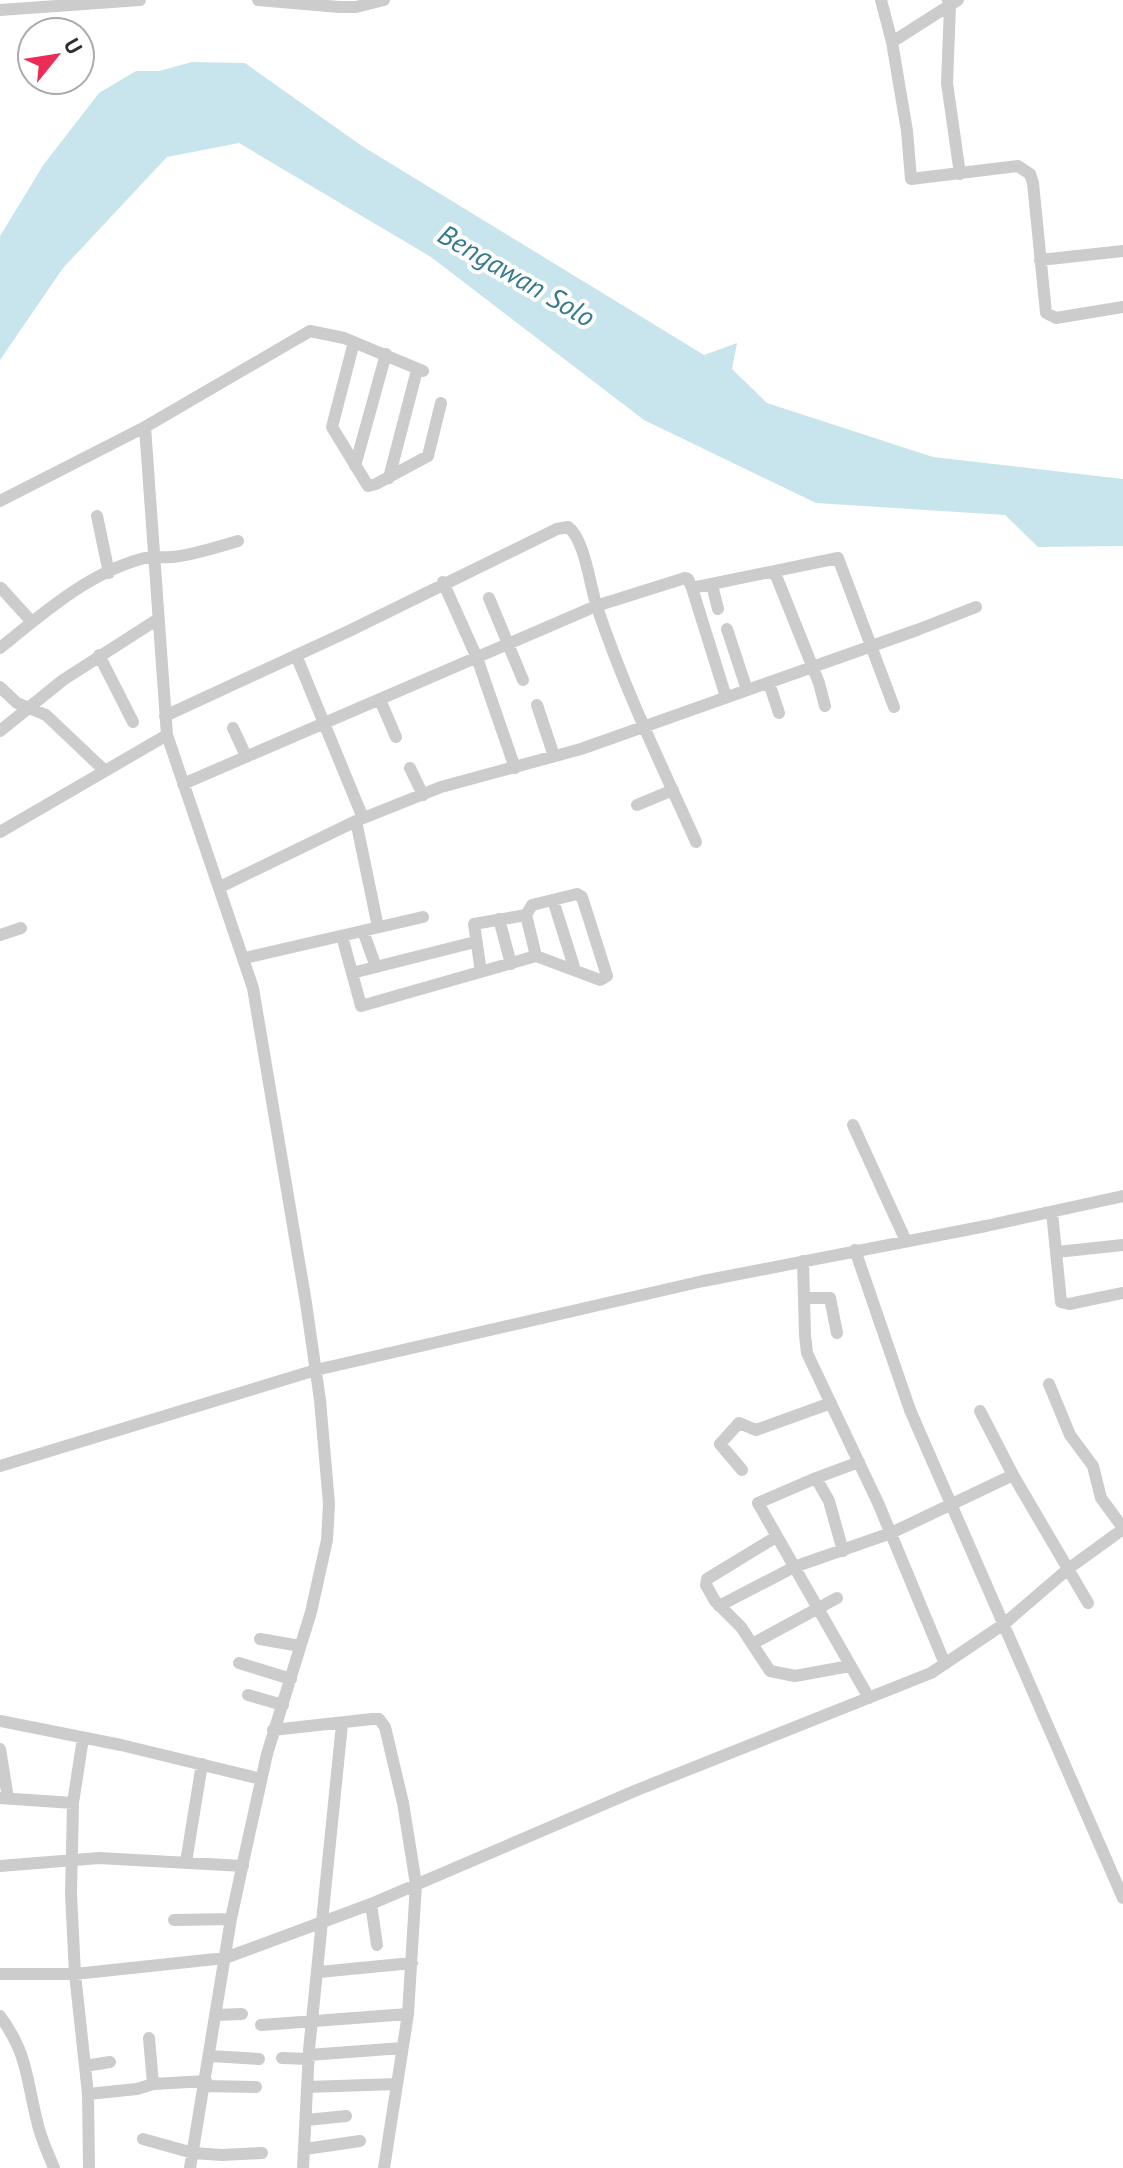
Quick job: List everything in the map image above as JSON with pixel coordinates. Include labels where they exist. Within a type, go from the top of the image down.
[{"type":"street","points":[[0,10],[60,2],[140,0]]},
{"type":"street","points":[[258,0],[339,7],[356,7],[384,0]]},
{"type":"street","points":[[881,0],[892,42],[907,131],[910,178],[1018,166],[1030,174],[1033,183],[1044,305],[1049,317],[1123,307]]},
{"type":"street","points":[[892,42],[952,2]]},
{"type":"street","points":[[952,2],[947,83],[960,174]]},
{"type":"street","points":[[1040,260],[1123,251]]},
{"type":"street","points":[[0,501],[145,427],[305,333],[318,331],[386,354],[420,370],[389,478]]},
{"type":"street","points":[[349,340],[332,427],[368,486],[428,456],[441,403]]},
{"type":"street","points":[[355,466],[386,354]]},
{"type":"street","points":[[145,427],[167,735],[253,988],[316,1370],[326,1457],[328,1514],[320,1577],[273,1730],[231,1919],[190,2168]]},
{"type":"street","points":[[97,516],[109,573]]},
{"type":"street","points":[[165,716],[443,582],[557,529],[568,527],[577,538],[596,606],[643,727],[696,842]]},
{"type":"street","points":[[0,648],[31,621],[83,586],[137,560],[187,555],[238,541]]},
{"type":"street","points":[[692,588],[840,559],[894,707]]},
{"type":"street","points":[[775,573],[819,683],[825,706]]},
{"type":"street","points":[[183,784],[596,606],[685,578],[692,588],[726,697]]},
{"type":"street","points":[[443,582],[477,658],[515,768]]},
{"type":"street","points":[[712,585],[718,609]]},
{"type":"street","points":[[1,588],[31,621]]},
{"type":"street","points":[[489,598],[523,680]]},
{"type":"street","points":[[220,887],[359,820],[423,795],[469,778],[515,768],[643,727],[976,607]]},
{"type":"street","points":[[0,731],[28,706],[99,655],[158,619]]},
{"type":"street","points":[[727,629],[747,690]]},
{"type":"street","points":[[99,655],[133,722]]},
{"type":"street","points":[[296,655],[359,820],[378,927]]},
{"type":"street","points":[[769,683],[779,713]]},
{"type":"street","points":[[0,687],[17,703],[46,715],[105,771]]},
{"type":"street","points":[[380,700],[396,737]]},
{"type":"street","points":[[537,705],[554,756]]},
{"type":"street","points":[[233,728],[246,756]]},
{"type":"street","points":[[0,832],[167,735]]},
{"type":"street","points":[[410,768],[423,795]]},
{"type":"street","points":[[637,805],[673,790]]},
{"type":"street","points":[[342,936],[361,1006],[536,956],[600,980],[607,976],[582,897],[577,894],[532,905],[526,915],[536,956]]},
{"type":"street","points":[[553,900],[575,970]]},
{"type":"street","points":[[481,972],[474,924],[526,915]]},
{"type":"street","points":[[245,958],[423,917]]},
{"type":"street","points":[[499,919],[511,964]]},
{"type":"street","points":[[0,935],[21,928]]},
{"type":"street","points":[[363,931],[376,967]]},
{"type":"street","points":[[352,973],[475,942]]},
{"type":"street","points":[[853,1125],[906,1241]]},
{"type":"street","points":[[0,1466],[316,1370],[613,1301],[1123,1196]]},
{"type":"street","points":[[1052,1212],[1060,1299],[1064,1304],[1123,1293]]},
{"type":"street","points":[[1057,1252],[1123,1245]]},
{"type":"street","points":[[855,1250],[910,1410],[1123,1898]]},
{"type":"street","points":[[803,1261],[805,1345],[891,1533],[945,1664]]},
{"type":"street","points":[[805,1298],[830,1298],[837,1333]]},
{"type":"street","points":[[0,1974],[75,1974],[225,1958],[371,1904],[637,1790],[921,1677],[945,1664],[1004,1624],[1068,1569],[1123,1528],[1101,1498],[1095,1470],[1070,1435],[1049,1384]]},
{"type":"street","points":[[742,1470],[720,1444],[739,1423],[756,1430],[831,1403]]},
{"type":"street","points":[[980,1411],[1013,1475],[1088,1603]]},
{"type":"street","points":[[859,1462],[758,1503],[869,1698]]},
{"type":"street","points":[[719,1606],[794,1567],[891,1533],[1013,1475]]},
{"type":"street","points":[[816,1478],[829,1501],[843,1551]]},
{"type":"street","points":[[776,1537],[707,1579],[708,1589],[719,1606],[741,1627],[766,1668],[781,1675],[810,1674],[850,1666]]},
{"type":"street","points":[[752,1644],[837,1598]]},
{"type":"street","points":[[260,1639],[300,1646]]},
{"type":"street","points":[[239,1663],[291,1679]]},
{"type":"street","points":[[248,1695],[283,1705]]},
{"type":"street","points":[[273,1730],[376,1719],[382,1721],[385,1727],[403,1803],[416,1884],[408,2014],[384,2168]]},
{"type":"street","points":[[0,1721],[261,1779]]},
{"type":"street","points":[[303,2168],[309,2057],[342,1724]]},
{"type":"street","points":[[83,1738],[73,1803],[71,1859],[75,1974],[88,2094],[89,2168]]},
{"type":"street","points":[[0,1749],[4,1798],[73,1803]]},
{"type":"street","points":[[186,1862],[202,1764]]},
{"type":"street","points":[[0,1866],[71,1859],[243,1866]]},
{"type":"street","points":[[371,1904],[377,1945]]},
{"type":"street","points":[[174,1920],[231,1919]]},
{"type":"street","points":[[319,1972],[412,1963]]},
{"type":"street","points":[[217,2015],[242,2014]]},
{"type":"street","points":[[261,2025],[408,2014]]},
{"type":"street","points":[[0,2016],[16,2037],[37,2123],[54,2168]]},
{"type":"street","points":[[149,2038],[153,2084]]},
{"type":"street","points":[[282,2058],[402,2048]]},
{"type":"street","points":[[210,2056],[259,2059]]},
{"type":"street","points":[[85,2066],[110,2062]]},
{"type":"street","points":[[88,2094],[137,2089],[153,2084],[205,2083],[256,2087]]},
{"type":"street","points":[[307,2087],[397,2084]]},
{"type":"street","points":[[307,2120],[346,2116]]},
{"type":"street","points":[[143,2139],[193,2153],[262,2153]]},
{"type":"street","points":[[305,2149],[360,2141]]},
{"type":"water","name":"Bengawan Solo","points":[[192,62],[245,63],[362,146],[704,355],[737,343],[732,369],[767,403],[933,457],[1123,479],[1123,546],[1038,547],[1005,515],[816,503],[644,420],[431,257],[239,143],[167,157],[63,268],[0,360],[0,236],[44,164],[99,93],[136,71],[159,71]]}]
